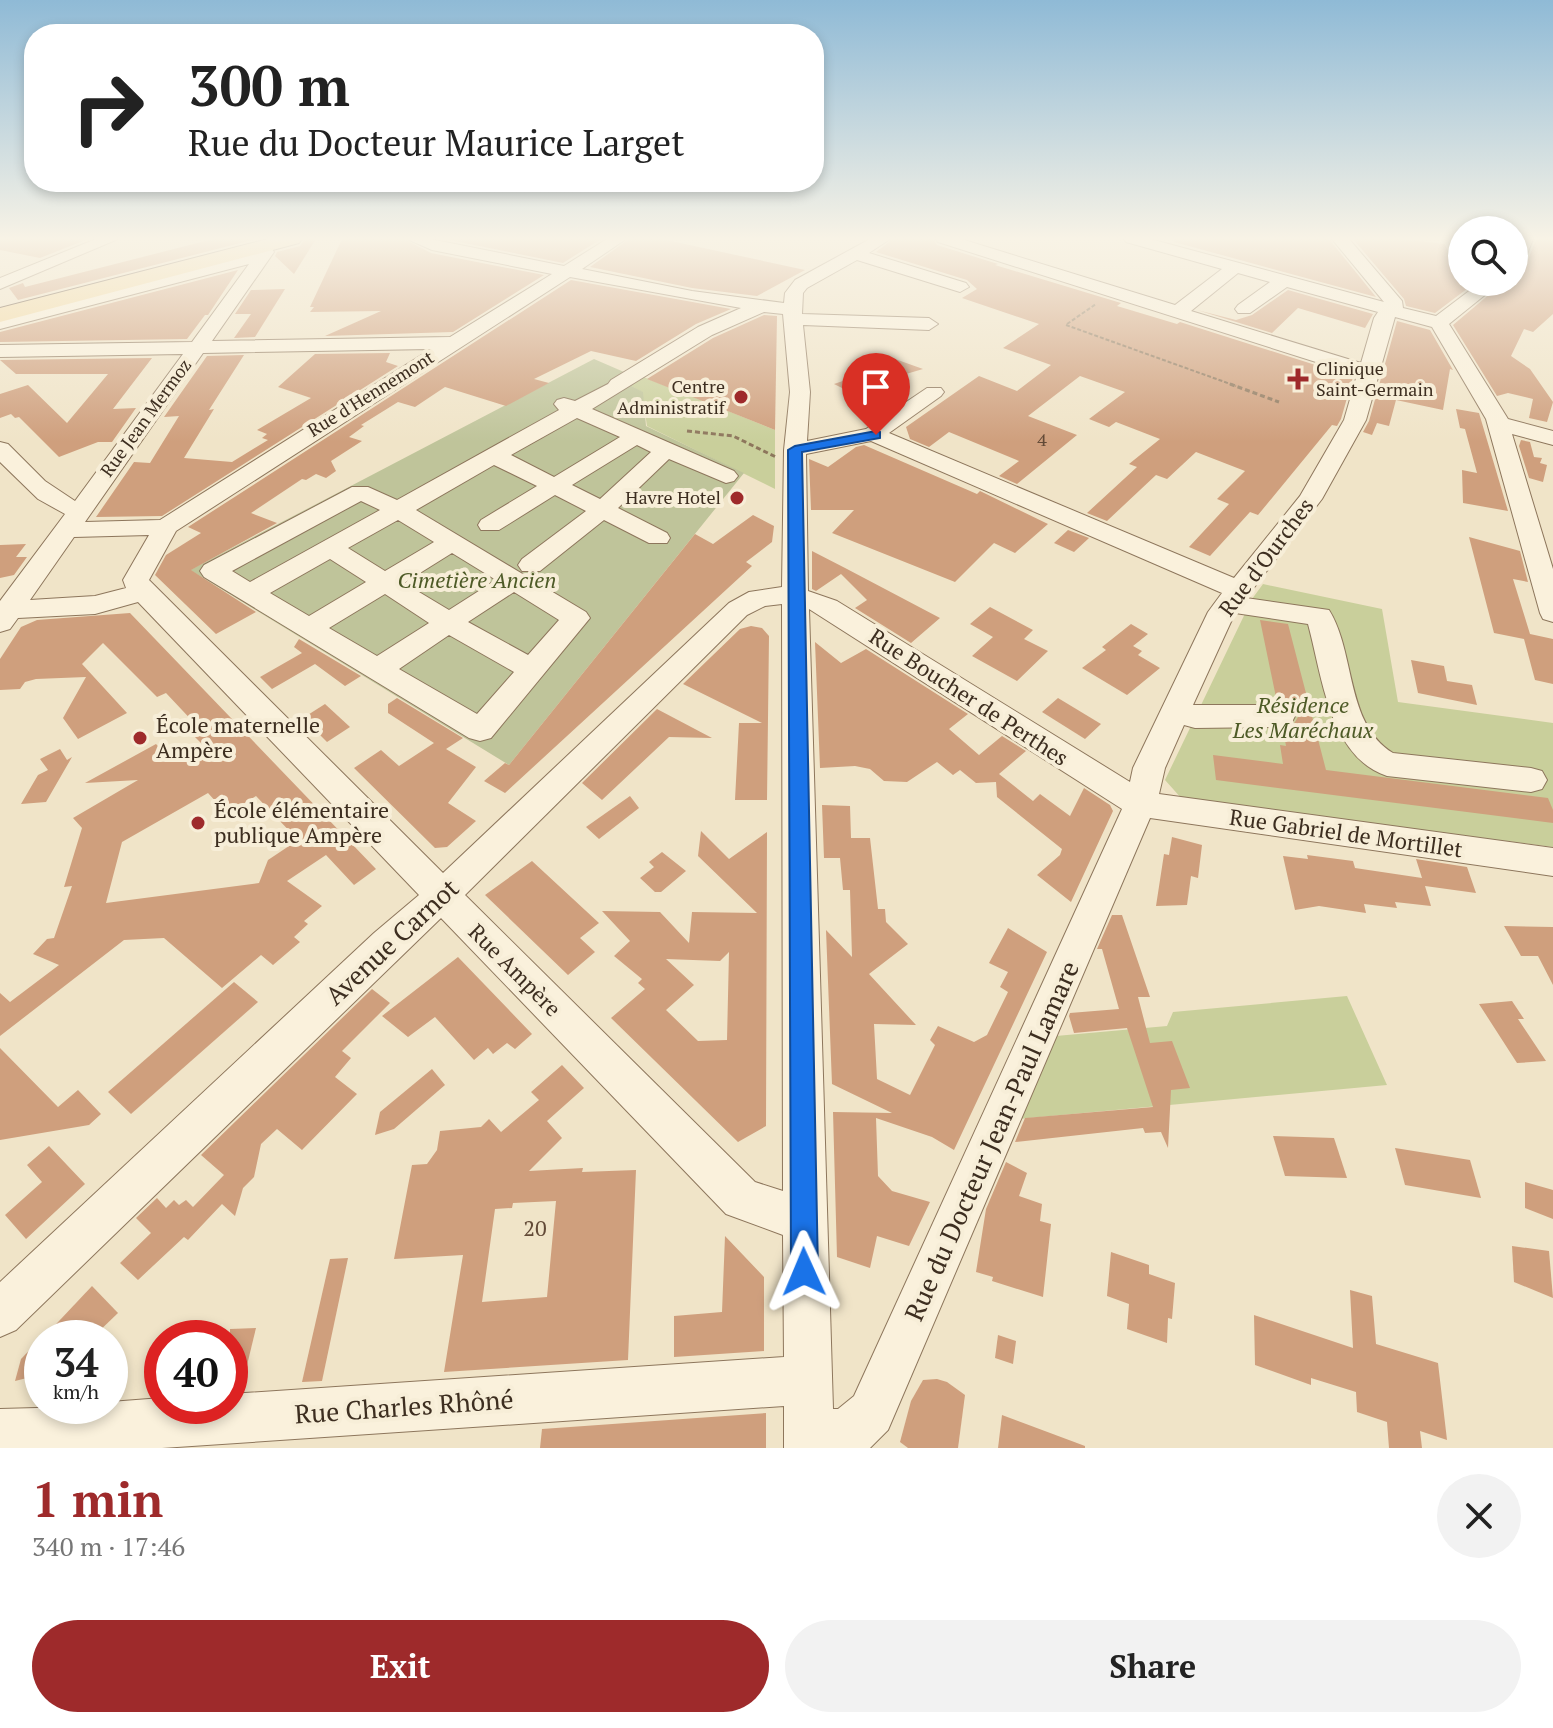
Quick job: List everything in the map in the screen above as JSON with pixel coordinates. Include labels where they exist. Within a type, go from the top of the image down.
[{"type":"main road","points":[[0,315],[35,307]]},
{"type":"street","points":[[0,323],[60,307]]},
{"type":"street","name":"Rue Jean Mermoz","points":[[3,615],[198,346],[222,307]]},
{"type":"street","name":"Rue d'Hennemont","points":[[166,527],[299,439],[511,307]]},
{"type":"street","points":[[250,593],[493,455],[570,404],[614,387],[705,331],[759,307],[792,315],[929,324]]},
{"type":"street","points":[[793,307],[800,392],[791,453],[809,1442]]},
{"type":"street","points":[[1165,307],[1368,372]]},
{"type":"street","points":[[1179,311],[1185,307]]},
{"type":"street","points":[[1370,307],[1439,323],[1498,423],[1553,613]]},
{"type":"street","points":[[1389,310],[1394,307]]},
{"type":"street","points":[[1439,323],[1460,307]]},
{"type":"street","name":"Rue d'Ourches","points":[[1140,804],[1149,768],[1221,612],[1310,499],[1355,420],[1383,318],[1389,310]]},
{"type":"street","points":[[0,351],[453,342]]},
{"type":"street","points":[[791,453],[873,434],[934,392]]},
{"type":"street","points":[[570,404],[726,476]]},
{"type":"street","points":[[1498,423],[1553,438]]},
{"type":"street","points":[[873,434],[1234,596],[1248,608],[1319,616],[1353,732],[1360,745],[1387,764],[1531,780]]},
{"type":"street","points":[[490,525],[637,436]]},
{"type":"street","points":[[0,449],[48,497],[65,507],[73,520],[135,531],[166,527]]},
{"type":"street","points":[[378,669],[522,572],[602,510],[666,450]]},
{"type":"street","points":[[493,455],[658,538]]},
{"type":"street","points":[[360,492],[398,509],[452,542],[522,572],[576,618],[480,730],[213,571],[360,492]]},
{"type":"street","points":[[3,615],[95,605],[124,596],[166,527]]},
{"type":"street","points":[[309,628],[452,542]]},
{"type":"street","points":[[330,548],[496,652],[532,669]]},
{"type":"street","name":"Rue Ampère","points":[[124,596],[442,896],[741,1199],[781,1213],[803,1214]]},
{"type":"street","name":"Avenue Carnot","points":[[0,1314],[387,944],[442,896],[738,609],[760,597],[796,597]]},
{"type":"street","name":"Rue Boucher de Perthes","points":[[796,597],[828,607],[1140,804]]},
{"type":"street","points":[[1177,710],[1195,717],[1280,716]]},
{"type":"street","name":"Rue Gabriel de Mortillet","points":[[1140,804],[1553,862]]},
{"type":"street","name":"Rue du Docteur Jean-Paul Lamare","points":[[809,1442],[848,1434],[871,1413],[1140,804]]},
{"type":"street","name":"Rue Charles Rhôné","points":[[0,1434],[808,1380]]},
{"type":"path","points":[[1093,307],[1066,325],[1279,402]]},
{"type":"path","points":[[687,431],[716,432],[745,442],[770,457],[791,453]]},
{"type":"green space","name":"Cimetière Ancien","points":[[718,319],[730,326],[626,383],[643,392],[646,426],[744,473],[509,765],[190,570],[594,359],[624,372]]},
{"type":"green space","points":[[641,376],[775,430],[775,489],[647,426],[642,392],[626,383]]},
{"type":"green space","name":"Résidence Les Maréchaux","points":[[1263,584],[1382,609],[1398,702],[1553,723],[1553,847],[1182,799],[1165,780],[1252,599]]},
{"type":"green space","points":[[1347,996],[1387,1085],[1018,1119],[1056,1036],[1167,1026],[1173,1012]]},
{"type":"building","points":[[98,307],[214,307],[187,339],[0,342],[0,332]]},
{"type":"building","points":[[240,307],[274,307],[255,337],[234,338],[251,314],[235,314]]},
{"type":"building","points":[[310,307],[494,307],[453,332],[325,336],[381,311],[310,312],[314,307]]},
{"type":"building","points":[[530,307],[731,309],[696,324],[636,361],[591,351],[534,379],[549,383],[506,406],[445,387],[415,407],[398,402],[361,425],[364,426],[349,437],[362,441],[331,461],[336,471],[326,478],[316,474],[302,479],[251,513],[277,523],[191,570],[256,612],[216,634],[155,575],[166,555],[201,533],[188,527]]},
{"type":"building","points":[[987,307],[1119,307],[1177,324],[1180,322],[1353,377],[1337,426],[1332,425],[1258,515],[1250,512],[1210,556],[1189,547],[1229,504],[1217,499],[1245,471],[1196,452],[1167,479],[1156,475],[1107,521],[1087,513],[1137,467],[1129,464],[1160,439],[1116,422],[1109,427],[1089,419],[1125,392],[1080,376],[1028,416],[1077,435],[1017,484],[999,476],[1019,461],[949,432],[929,447],[910,439],[906,427],[979,376],[1017,391],[1051,365],[1003,348],[1039,324]]},
{"type":"building","points":[[1264,307],[1347,307],[1373,314],[1365,328],[1298,308],[1272,333],[1197,310],[1236,320]]},
{"type":"building","points":[[1408,307],[1443,307],[1435,313]]},
{"type":"building","points":[[1475,307],[1553,307],[1553,314],[1533,332],[1524,329],[1511,356],[1530,369],[1553,402],[1547,422],[1529,418],[1533,399],[1508,393],[1497,396],[1453,325]]},
{"type":"building","name":"Centre Administratif","points":[[764,315],[777,316],[775,430],[647,379],[713,338]]},
{"type":"building","points":[[1397,321],[1430,330],[1453,370],[1450,369],[1443,410],[1396,400],[1389,426],[1377,423],[1372,435],[1363,432],[1369,421]]},
{"type":"building","points":[[390,353],[386,362],[398,366],[162,516],[96,517],[134,462],[150,463],[179,416],[164,417],[207,356],[244,355],[209,410],[214,409],[184,458],[232,462],[268,440],[262,438],[267,434],[257,430],[311,398],[278,387],[315,354]]},
{"type":"building","points":[[152,358],[113,409],[136,408],[112,442],[98,442],[59,457],[19,417],[11,414],[0,418],[0,394],[28,385],[67,423],[108,374],[16,374],[0,360]]},
{"type":"building","points":[[880,359],[895,359],[923,369],[889,379],[882,391],[872,395],[854,394],[834,384],[866,373],[868,364]]},
{"type":"building","points":[[1456,409],[1479,413],[1508,511],[1463,503],[1462,470],[1477,473]]},
{"type":"building","points":[[1521,440],[1530,442],[1534,457],[1542,458],[1540,463],[1547,465],[1543,482],[1529,478],[1519,446]]},
{"type":"building","points":[[864,445],[977,494],[980,491],[1048,524],[1015,553],[994,543],[955,582],[832,533],[854,510],[811,510],[809,459],[828,467],[856,447]]},
{"type":"building","points":[[753,515],[774,526],[772,542],[746,562],[752,566],[505,793],[484,781],[505,763],[509,765],[695,534],[713,544]]},
{"type":"building","points":[[1068,530],[1089,538],[1074,552],[1054,543]]},
{"type":"building","points":[[1469,537],[1520,551],[1528,582],[1513,579],[1530,634],[1553,639],[1553,684],[1535,680],[1524,639],[1494,633]]},
{"type":"building","points":[[26,544],[16,557],[27,557],[14,575],[0,578],[0,545]]},
{"type":"building","points":[[812,551],[940,618],[911,643],[855,608],[867,600],[841,574],[816,591],[812,589]]},
{"type":"building","points":[[990,607],[1033,630],[1024,639],[1048,651],[1017,681],[972,656],[993,637],[970,624]]},
{"type":"building","points":[[130,613],[376,869],[354,885],[326,855],[287,881],[322,906],[304,921],[308,924],[294,937],[300,942],[273,965],[261,955],[222,988],[164,938],[124,940],[0,1036],[0,993],[10,1002],[59,965],[33,954],[47,939],[54,938],[72,886],[64,887],[82,828],[73,818],[138,780],[85,783],[156,744],[172,761],[202,744],[190,732],[198,727],[166,693],[157,697],[103,643],[82,664],[127,713],[78,739],[63,718],[86,677],[36,679],[25,682],[20,689],[0,690],[0,659],[21,627],[37,620]],"holes":[[[208,793],[227,814],[256,796],[298,840],[268,860],[259,883],[106,903],[122,842]]]},
{"type":"building","points":[[1260,620],[1288,624],[1326,770],[1548,798],[1553,810],[1553,823],[1216,780],[1213,755],[1283,764],[1280,745],[1286,746],[1283,729],[1292,727],[1298,717],[1292,705],[1277,702]]},
{"type":"building","points":[[1131,624],[1148,634],[1133,646],[1142,651],[1138,655],[1160,668],[1127,695],[1082,668],[1106,650],[1102,647]]},
{"type":"building","points":[[751,626],[762,628],[769,636],[767,800],[735,800],[739,723],[762,723],[683,684],[740,629]]},
{"type":"building","points":[[299,639],[361,676],[345,686],[315,664],[272,689],[260,677],[302,653],[294,647]]},
{"type":"building","points":[[815,642],[841,663],[866,649],[968,714],[949,729],[979,755],[1002,736],[1026,751],[999,774],[1033,801],[1040,794],[1070,816],[1084,788],[1110,805],[1113,811],[1071,902],[1037,875],[1060,855],[1062,849],[997,797],[996,782],[976,783],[960,770],[953,775],[937,762],[907,782],[884,781],[870,769],[855,766],[820,768]]},
{"type":"building","points":[[1411,660],[1444,666],[1447,681],[1472,685],[1477,705],[1418,693]]},
{"type":"building","points":[[397,698],[463,738],[446,749],[476,767],[448,803],[476,821],[447,847],[435,848],[354,768],[381,750],[399,766],[434,743],[388,713],[388,704]]},
{"type":"building","points":[[1058,698],[1101,724],[1085,739],[1042,712]]},
{"type":"building","points":[[325,704],[350,727],[327,742],[303,718]]},
{"type":"building","points":[[657,709],[712,738],[669,737],[602,800],[582,783]]},
{"type":"building","points":[[60,749],[67,760],[72,757],[46,802],[21,804],[38,775],[48,770],[40,759]]},
{"type":"building","points":[[630,796],[639,808],[599,839],[586,827]]},
{"type":"building","points":[[822,805],[850,806],[851,838],[870,838],[878,909],[885,909],[886,922],[908,944],[869,974],[916,1025],[874,1024],[877,1079],[910,1095],[935,1045],[930,1040],[938,1026],[974,1042],[987,1035],[1008,992],[1000,987],[1008,972],[989,963],[1008,928],[1047,952],[954,1150],[932,1137],[876,1118],[878,1176],[892,1191],[930,1202],[909,1246],[877,1236],[870,1268],[837,1257],[833,1112],[892,1113],[832,1084],[826,930],[852,957],[850,890],[843,890],[840,858],[824,858]]},
{"type":"building","points":[[701,831],[729,859],[767,832],[766,1126],[738,1142],[611,1018],[645,989],[638,983],[642,979],[614,956],[630,941],[602,911],[660,912],[689,943],[692,912],[757,913],[698,856]],"holes":[[[729,952],[727,1040],[698,1041],[666,1010],[694,985],[666,959],[720,961]]]},
{"type":"building","points":[[1172,837],[1202,845],[1198,878],[1191,876],[1187,905],[1156,906],[1164,854],[1169,855]]},
{"type":"building","points":[[662,852],[686,871],[661,892],[655,892],[640,878],[654,867],[649,862]]},
{"type":"building","points":[[1307,855],[1353,861],[1355,868],[1422,878],[1416,859],[1467,867],[1476,893],[1425,886],[1431,906],[1395,902],[1397,908],[1364,904],[1366,913],[1319,906],[1295,910],[1283,856],[1308,859]]},
{"type":"building","points":[[532,861],[599,923],[580,938],[595,952],[568,975],[485,895]]},
{"type":"building","points":[[1112,915],[1122,915],[1150,997],[1138,997],[1150,1043],[1172,1041],[1190,1088],[1171,1090],[1168,1148],[1161,1132],[1145,1133],[1143,1128],[1015,1142],[1025,1118],[1153,1107],[1127,1028],[1074,1033],[1069,1016],[1070,1013],[1119,1009],[1102,949],[1097,949]]},
{"type":"building","points":[[1504,926],[1553,927],[1553,985],[1538,956],[1521,956]]},
{"type":"building","points":[[458,957],[532,1034],[515,1049],[507,1043],[493,1054],[488,1048],[474,1060],[435,1017],[408,1037],[382,1016]]},
{"type":"building","points":[[234,982],[258,1002],[131,1114],[108,1092]]},
{"type":"building","points":[[372,989],[390,1003],[342,1051],[351,1058],[335,1077],[357,1094],[302,1150],[277,1129],[261,1144],[254,1177],[243,1188],[235,1216],[222,1204],[188,1240],[184,1237],[138,1280],[120,1263],[151,1233],[136,1218],[157,1198],[166,1208],[174,1200],[179,1205],[186,1200],[193,1207],[224,1175],[201,1155]]},
{"type":"building","points":[[1512,1001],[1524,1019],[1518,1019],[1546,1061],[1517,1063],[1479,1004]]},
{"type":"building","points":[[0,1048],[58,1107],[78,1090],[101,1114],[89,1125],[0,1140]]},
{"type":"building","points":[[562,1065],[584,1088],[547,1121],[562,1138],[529,1171],[583,1168],[582,1172],[636,1170],[628,1360],[444,1372],[463,1255],[394,1259],[412,1165],[427,1164],[437,1150],[440,1131],[481,1127],[489,1119],[501,1132],[539,1100],[531,1092]],"holes":[[[556,1201],[547,1297],[482,1302],[495,1209],[512,1208],[513,1203]]]},
{"type":"building","points":[[432,1069],[445,1085],[394,1129],[375,1135],[380,1112]]},
{"type":"building","points":[[1273,1136],[1334,1138],[1347,1178],[1285,1176]]},
{"type":"building","points":[[49,1146],[85,1184],[26,1239],[5,1215],[42,1182],[27,1165]]},
{"type":"building","points":[[1395,1148],[1470,1160],[1481,1198],[1405,1185]]},
{"type":"building","points":[[1006,1162],[1027,1173],[1019,1196],[1042,1204],[1040,1221],[1051,1224],[1043,1297],[992,1281],[993,1277],[976,1272],[986,1209]]},
{"type":"building","points":[[1525,1182],[1553,1190],[1553,1219],[1525,1208]]},
{"type":"building","points":[[725,1236],[764,1277],[764,1351],[674,1357],[674,1316],[722,1312]]},
{"type":"building","points":[[1512,1246],[1549,1251],[1553,1298],[1514,1282]]},
{"type":"building","points":[[1111,1252],[1149,1265],[1149,1274],[1175,1283],[1167,1343],[1127,1329],[1129,1304],[1107,1296]]},
{"type":"building","points":[[348,1258],[322,1381],[302,1382],[330,1259]]},
{"type":"building","points":[[92,1286],[118,1313],[111,1320],[60,1320]]},
{"type":"building","points":[[1350,1290],[1372,1296],[1376,1344],[1438,1363],[1447,1440],[1420,1431],[1422,1448],[1389,1448],[1387,1422],[1357,1412],[1356,1392],[1311,1378],[1311,1385],[1255,1365],[1254,1315],[1353,1348]]},
{"type":"building","points":[[248,1328],[256,1328],[248,1361]]},
{"type":"building","points":[[998,1335],[1016,1341],[1013,1364],[995,1358]]},
{"type":"building","points":[[24,1356],[24,1379],[15,1381]]},
{"type":"building","points":[[937,1379],[965,1395],[958,1448],[908,1448],[900,1442],[911,1401],[923,1380]]},
{"type":"building","points":[[766,1413],[766,1448],[540,1448],[542,1429]]},
{"type":"building","points":[[1002,1415],[1085,1446],[1085,1448],[998,1448]]},
{"type":"place","name":"Clinique Saint-Germain","points":[[1298,379]]},
{"type":"place","name":"Centre Administratif","points":[[741,397]]},
{"type":"place","name":"Havre Hotel","points":[[737,498]]},
{"type":"place","name":"École maternelle Ampère","points":[[140,738]]},
{"type":"place","name":"École élémentaire publique Ampère","points":[[198,823]]},
{"type":"route","points":[[804,1272],[795,450],[876,435]]}]
